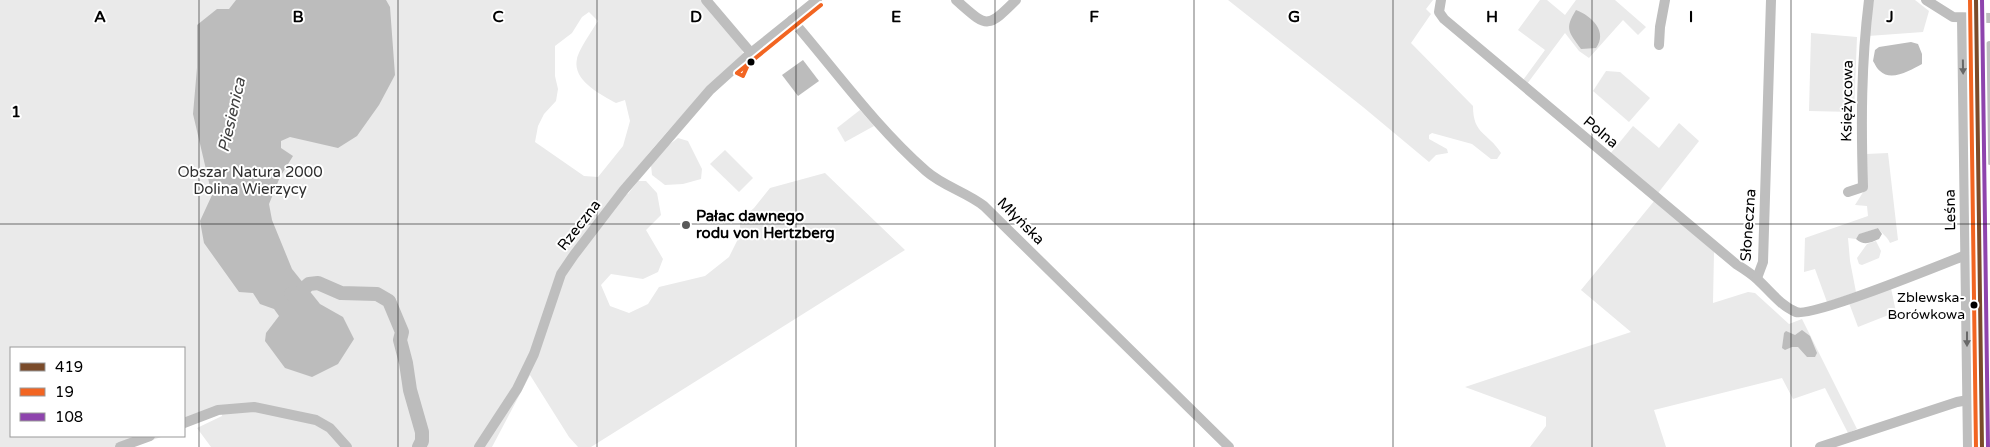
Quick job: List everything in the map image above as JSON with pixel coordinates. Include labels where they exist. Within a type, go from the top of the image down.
[{"type":"main road","points":[[1976,0],[1986,380],[1982,447]]},
{"type":"street","points":[[706,0],[751,53]]},
{"type":"street","name":"Rzeczna","points":[[479,447],[517,390],[534,354],[561,274],[623,191],[716,85],[751,53],[817,0]]},
{"type":"street","points":[[956,0],[980,21],[986,23],[995,20],[1016,0]]},
{"type":"street","name":"Polna","points":[[1442,0],[1438,12],[1444,19],[1714,246],[1757,278]]},
{"type":"street","points":[[1659,45],[1665,0]]},
{"type":"street","name":"Słoneczna","points":[[1771,0],[1763,262],[1757,278],[1784,305],[1796,312],[1804,313],[1877,289],[1966,255]]},
{"type":"street","name":"Księżycowa","points":[[1848,192],[1863,187],[1861,98],[1863,46],[1869,0]]},
{"type":"street","points":[[1926,0],[1948,15],[1962,18],[1990,18]]},
{"type":"street","name":"Leśna","points":[[1962,18],[1968,447]]},
{"type":"street","name":"Młyńska","points":[[792,20],[883,129],[937,180],[984,206],[1229,447]]},
{"type":"street","points":[[1990,46],[1990,160]]},
{"type":"street","points":[[1820,447],[1968,400]]},
{"type":"street","points":[[185,423],[218,410],[254,406],[316,420],[330,428],[347,447]]},
{"type":"street","points":[[120,447],[147,437]]},
{"type":"green space","name":"Obszar Natura 2000 Dolina Wierzycy","points":[[0,0],[703,0],[742,47],[743,54],[679,118],[621,188],[628,194],[638,181],[646,181],[657,193],[661,215],[646,230],[663,259],[658,272],[643,279],[611,274],[601,285],[610,306],[629,313],[648,304],[659,287],[705,276],[729,257],[740,235],[740,220],[754,208],[770,188],[825,173],[905,250],[591,447],[578,447],[569,437],[530,375],[492,447],[211,447],[197,428],[222,416],[222,413],[185,427],[185,347],[10,347],[10,437],[161,437],[132,447],[0,447]],"holes":[[[589,12],[598,21],[577,59],[579,73],[583,80],[595,91],[616,103],[625,100],[630,121],[623,146],[598,177],[584,176],[535,142],[538,126],[544,114],[556,101],[558,89],[555,76],[555,46],[572,33],[582,17]]]},
{"type":"green space","points":[[1228,0],[1433,0],[1426,9],[1431,14],[1411,43],[1473,106],[1478,128],[1501,153],[1497,159],[1491,159],[1472,144],[1432,133],[1429,135],[1429,139],[1447,149],[1448,153],[1436,155],[1429,162]]},
{"type":"green space","points":[[1540,0],[1547,0],[1565,15],[1576,0],[1615,0],[1646,27],[1638,35],[1623,20],[1589,58],[1579,51],[1565,33],[1527,84],[1523,80],[1545,50],[1518,30]]},
{"type":"green space","points":[[1874,0],[1915,0],[1929,11],[1923,32],[1868,36]]},
{"type":"green space","points":[[1811,33],[1857,37],[1854,112],[1809,111]]},
{"type":"green space","points":[[1606,71],[1620,72],[1650,98],[1629,122],[1593,91]]},
{"type":"green space","points":[[860,110],[874,126],[845,142],[837,128]]},
{"type":"green space","points":[[1679,123],[1699,141],[1658,193],[1610,154],[1633,126],[1659,148]]},
{"type":"green space","points":[[678,138],[688,141],[702,169],[701,179],[683,184],[665,185],[652,175],[651,165],[666,147]]},
{"type":"green space","points":[[725,150],[753,178],[739,192],[710,164]]},
{"type":"green space","points":[[1888,153],[1898,240],[1890,243],[1878,228],[1860,234],[1856,239],[1848,238],[1856,292],[1827,302],[1815,269],[1804,272],[1805,238],[1868,216],[1867,206],[1855,205],[1867,186],[1866,154]]},
{"type":"green space","points":[[1655,200],[1714,252],[1713,303],[1748,292],[1755,293],[1789,324],[1802,319],[1857,429],[1848,433],[1825,388],[1793,399],[1782,378],[1654,410],[1666,447],[1530,447],[1546,426],[1546,417],[1465,387],[1631,332],[1581,290]]},
{"type":"green space","points":[[1876,241],[1881,251],[1879,258],[1862,265],[1859,264],[1857,258],[1867,244]]},
{"type":"green space","points":[[1891,288],[1896,312],[1858,327],[1849,303]]},
{"type":"water","points":[[236,0],[386,0],[390,7],[395,75],[379,105],[357,136],[338,148],[290,137],[281,141],[281,148],[293,156],[280,177],[269,204],[272,220],[292,269],[320,304],[343,317],[354,339],[338,364],[312,377],[285,368],[265,341],[266,333],[279,316],[274,309],[260,304],[253,293],[239,292],[204,243],[200,221],[212,195],[193,114],[197,68],[197,25],[217,9],[229,9]]},
{"type":"water","points":[[1576,10],[1588,16],[1596,25],[1600,36],[1596,48],[1581,49],[1571,34],[1569,26]]},
{"type":"water","points":[[1911,42],[1918,44],[1922,54],[1922,64],[1907,72],[1895,75],[1885,74],[1878,69],[1873,61],[1875,50],[1879,47]]},
{"type":"water","points":[[803,60],[819,81],[798,96],[782,75]]},
{"type":"water","points":[[1878,228],[1882,234],[1879,239],[1870,243],[1864,243],[1856,239],[1859,234]]},
{"type":"water","points":[[1802,330],[1810,336],[1817,353],[1815,357],[1807,357],[1798,347],[1785,350],[1782,348],[1786,331],[1795,335]]},
{"type":"waterway","name":"Piesienica","points":[[291,294],[298,294],[309,284],[318,283],[341,293],[377,294],[389,301],[402,332],[400,340],[410,390],[422,432],[422,441],[419,447]]},
{"type":"transit line","name":"19","points":[[1970,0],[1976,447]]},
{"type":"transit line","name":"419","points":[[1976,0],[1982,447]]},
{"type":"transit line","name":"108","points":[[1982,0],[1988,447]]},
{"type":"transit line","name":"19","points":[[747,67],[743,76],[737,73],[821,5]]},
{"type":"place","name":"Pałac dawnego rodu von Hertzberg","points":[[686,225]]},
{"type":"place","name":"Zblewska- Borówkowa","points":[[1974,305]]}]
